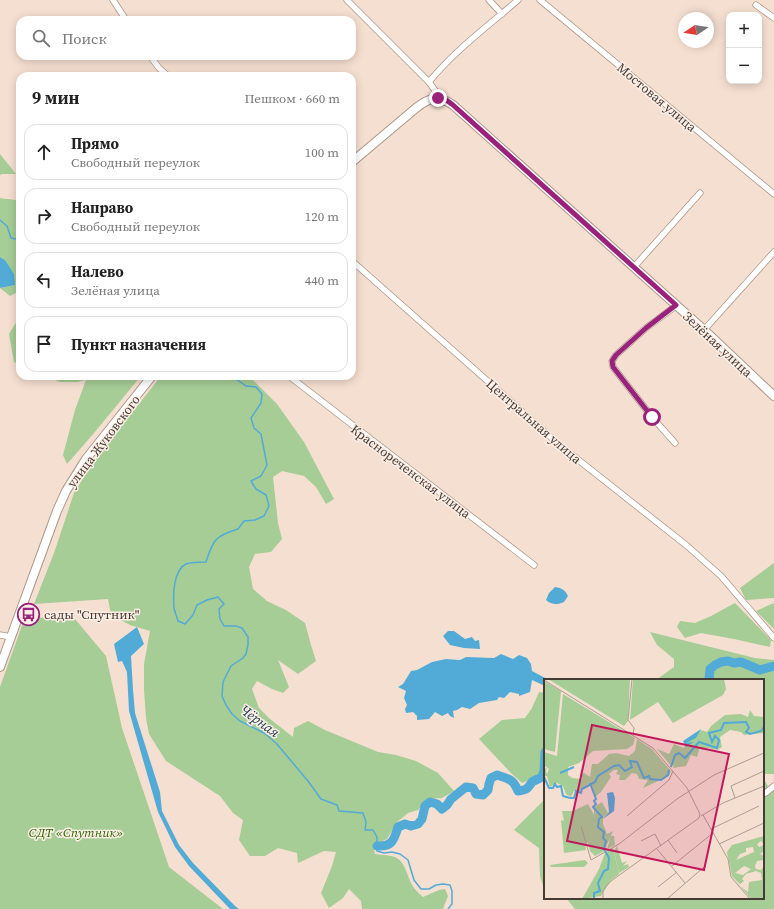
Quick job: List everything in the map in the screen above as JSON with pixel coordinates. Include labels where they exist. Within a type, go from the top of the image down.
[{"type":"main road","points":[[356,159],[416,108],[431,99],[438,98]]},
{"type":"main road","name":"Зелёная улица","points":[[438,98],[445,99],[453,105],[704,330],[774,396]]},
{"type":"main road","name":"улица Жуковского","points":[[0,667],[54,519],[66,491],[86,459],[149,380]]},
{"type":"street","points":[[113,0],[123,16]]},
{"type":"street","points":[[347,0],[429,82],[438,98]]},
{"type":"street","points":[[489,0],[502,14]]},
{"type":"street","points":[[429,82],[435,74],[466,44],[518,0]]},
{"type":"street","name":"Мостовая улица","points":[[540,0],[774,194]]},
{"type":"street","points":[[756,5],[774,18]]},
{"type":"street","points":[[153,60],[164,72]]},
{"type":"street","points":[[634,267],[700,193]]},
{"type":"street","points":[[704,330],[774,252]]},
{"type":"street","name":"Центральная улица","points":[[356,265],[562,447],[686,545],[721,576],[774,638]]},
{"type":"street","points":[[675,443],[652,417],[613,367],[612,361],[616,355],[646,328],[676,305]]},
{"type":"street","name":"Краснореченская улица","points":[[294,380],[534,565]]},
{"type":"street","points":[[0,635],[11,637]]},
{"type":"street","points":[[764,794],[774,786]]},
{"type":"green space","points":[[0,154],[16,174],[0,175]]},
{"type":"green space","points":[[0,198],[16,200],[16,293],[10,296],[0,288],[14,285],[5,260],[0,257]]},
{"type":"green space","points":[[16,323],[16,363],[14,362],[9,334]]},
{"type":"green space","points":[[55,380],[86,380],[77,382],[60,382]]},
{"type":"green space","points":[[86,380],[138,380],[67,464],[63,455],[75,410]]},
{"type":"green space","points":[[158,380],[253,380],[277,404],[304,442],[334,499],[326,504],[316,487],[304,476],[282,471],[273,477],[278,523],[282,539],[271,552],[255,554],[249,567],[253,589],[267,601],[286,610],[305,623],[316,661],[298,674],[278,660],[289,687],[283,693],[257,681],[252,689],[259,708],[270,719],[293,737],[294,728],[308,721],[325,730],[378,752],[396,755],[416,761],[438,773],[454,791],[442,798],[427,799],[418,810],[408,813],[397,822],[387,839],[373,845],[375,854],[392,856],[397,858],[403,864],[412,884],[423,897],[445,889],[448,896],[443,909],[362,909],[361,901],[349,889],[343,898],[329,908],[321,893],[336,852],[324,851],[298,863],[297,853],[278,848],[265,856],[250,856],[239,840],[243,820],[233,813],[220,796],[166,761],[149,734],[144,690],[144,664],[150,631],[130,625],[111,615],[108,599],[34,604],[54,553],[74,493],[94,461]]},
{"type":"green space","points":[[774,563],[774,598],[746,600],[740,588]]},
{"type":"green space","points":[[735,603],[771,640],[770,647],[701,633],[685,638],[677,627],[680,621],[695,623]]},
{"type":"green space","points":[[774,603],[774,629],[756,611]]},
{"type":"green space","name":"СДТ «Спутник»","points":[[25,617],[75,619],[106,656],[122,728],[169,867],[223,909],[0,909],[0,687]]},
{"type":"green space","points":[[650,632],[755,658],[774,660],[774,774],[764,774],[764,679],[657,679],[674,667],[674,659],[657,645]]},
{"type":"green space","points":[[539,692],[544,693],[544,774],[522,783],[479,739],[502,720],[525,718],[532,708]]},
{"type":"green space","points":[[764,780],[771,791],[774,790],[774,909],[575,909],[567,899],[764,899]]},
{"type":"green space","points":[[544,800],[544,889],[540,876],[539,848],[514,830]]},
{"type":"water","points":[[0,257],[5,260],[14,274],[15,285],[0,288]]},
{"type":"water","points":[[555,587],[560,588],[567,594],[568,596],[564,602],[555,604],[546,600],[549,593]]},
{"type":"water","points":[[137,627],[144,644],[131,656],[135,713],[160,792],[162,811],[179,845],[193,863],[239,909],[230,909],[189,866],[175,847],[158,812],[129,711],[127,672],[122,661],[118,662],[114,644]]},
{"type":"water","points":[[448,631],[454,631],[465,639],[472,637],[475,641],[479,640],[480,649],[450,645],[443,636]]},
{"type":"water","points":[[501,654],[513,659],[519,655],[527,658],[531,664],[532,671],[547,679],[544,679],[544,686],[532,680],[530,692],[519,696],[519,694],[510,692],[504,698],[499,697],[497,700],[479,703],[470,709],[462,707],[453,711],[454,718],[448,713],[442,716],[435,712],[429,719],[417,720],[417,716],[413,712],[406,713],[405,709],[407,705],[404,698],[406,691],[398,687],[403,684],[411,671],[417,670],[432,662],[446,659],[460,660],[466,657],[494,658]]},
{"type":"waterway","name":"Чёрная","points":[[0,220],[7,226],[11,238],[16,239]]},
{"type":"waterway","name":"Чёрная","points":[[237,380],[246,386],[256,387],[262,394],[261,403],[251,418],[254,428],[261,434],[267,465],[261,476],[251,481],[256,489],[266,495],[269,506],[264,516],[255,520],[244,521],[238,529],[224,534],[216,540],[206,562],[188,563],[178,572],[174,590],[174,608],[178,621],[185,624],[193,615],[197,605],[218,597],[224,604],[219,609],[220,619],[224,626],[236,626],[242,628],[248,637],[246,654],[243,658],[231,666],[223,682],[222,696],[232,714],[240,721],[264,733],[276,743],[321,799],[337,805],[339,811],[363,813],[366,822],[365,830],[373,830],[377,837],[377,851],[400,854],[408,860],[414,880],[421,889],[429,889],[436,885],[443,884],[450,885],[452,891],[452,904],[448,909]]},
{"type":"waterway","points":[[709,679],[710,669],[721,662],[741,662],[760,670],[774,666]]},
{"type":"waterway","points":[[377,846],[390,844],[394,839],[398,827],[405,824],[411,826],[418,824],[422,819],[425,806],[430,802],[437,804],[442,809],[451,799],[466,787],[473,788],[476,794],[483,795],[488,790],[491,778],[497,775],[510,780],[518,791],[525,790],[532,782],[542,777],[544,771]]},
{"type":"place","name":"сады \"Спутник\"","points":[[28,614]]},
{"type":"route","points":[[438,98],[445,99],[453,105],[676,305],[646,328],[616,355],[612,361],[613,367],[652,417]]}]
